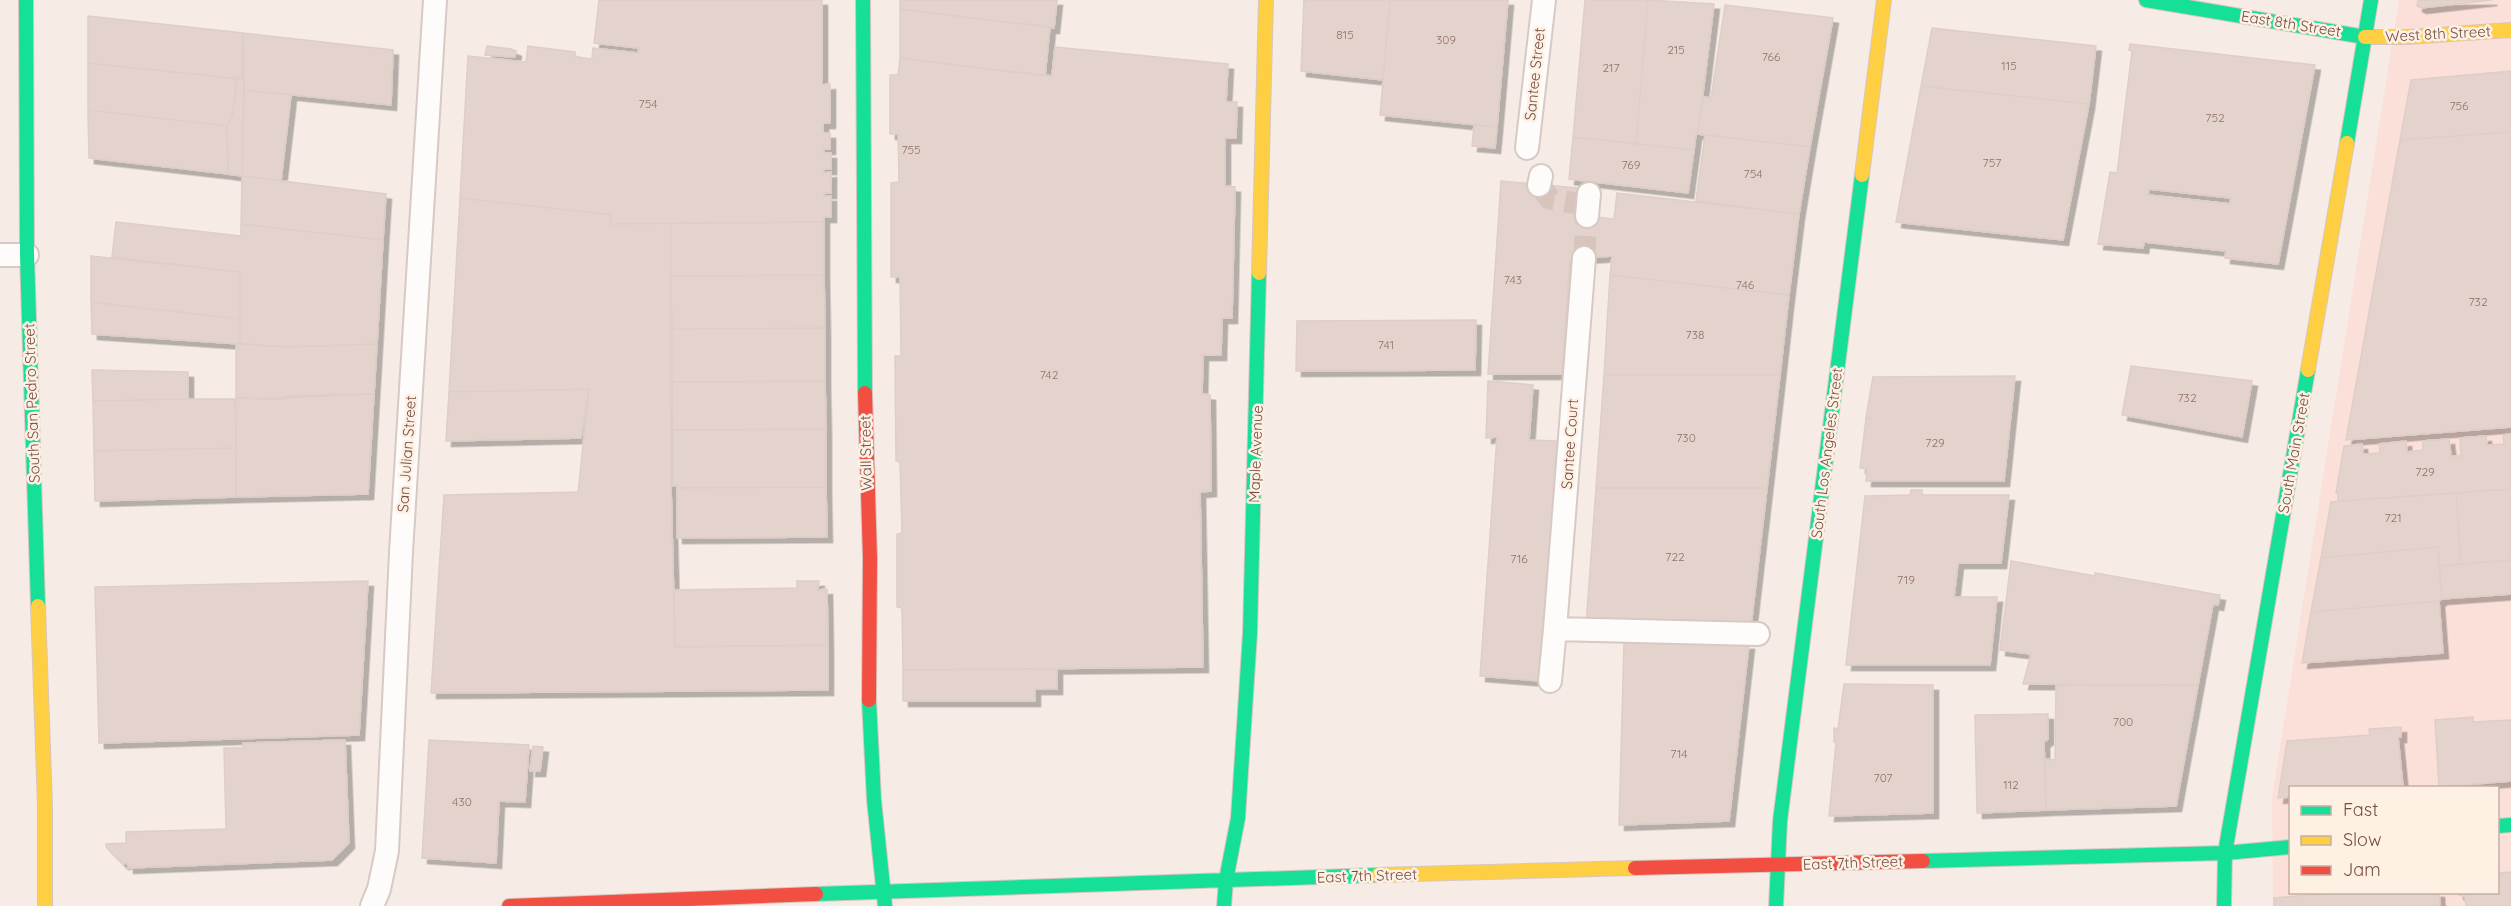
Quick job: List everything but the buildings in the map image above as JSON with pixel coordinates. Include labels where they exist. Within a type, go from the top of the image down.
[{"type":"main road","name":"South San Pedro Street","points":[[26,0],[27,255],[45,806],[45,906]]},
{"type":"main road","name":"Wall Street","points":[[863,0],[865,443],[870,558],[869,700],[874,800],[885,906]]},
{"type":"main road","name":"Maple Avenue","points":[[1224,906],[1226,880],[1238,818],[1250,633],[1266,0]]},
{"type":"main road","name":"South Los Angeles Street","points":[[1776,906],[1780,821],[1884,0]]},
{"type":"main road","name":"East 8th Street","points":[[2146,0],[2365,37]]},
{"type":"main road","name":"South Main Street","points":[[2224,906],[2225,853],[2371,0]]},
{"type":"main road","name":"West 8th Street","points":[[2365,37],[2407,37],[2511,30]]},
{"type":"main road","name":"East 7th Street","points":[[509,906],[1226,880],[2225,853],[2289,847]]},
{"type":"street","name":"San Julian Street","points":[[372,906],[387,851],[401,552],[435,0]]},
{"type":"street","name":"Santee Street","points":[[1527,148],[1544,0]]},
{"type":"street","points":[[0,255],[27,255]]},
{"type":"street","name":"Santee Court","points":[[1550,681],[1584,258]]},
{"type":"street","points":[[1555,629],[1758,634]]},
{"type":"shaded area","points":[[2399,0],[2511,0],[2511,906],[2273,906],[2272,797]]},
{"type":"tunnel","points":[[1539,185],[1550,199],[1575,203]]},
{"type":"tunnel","points":[[1584,258],[1587,216]]},
{"type":"traffic: fast","points":[[26,0],[27,255],[38,606]]},
{"type":"traffic: fast","points":[[863,0],[865,393]]},
{"type":"traffic: fast","points":[[2146,0],[2365,37]]},
{"type":"traffic: fast","points":[[2347,143],[2371,0]]},
{"type":"traffic: fast","points":[[1776,906],[1780,821],[1862,175]]},
{"type":"traffic: fast","points":[[1224,906],[1226,880],[1238,818],[1250,633],[1259,273]]},
{"type":"traffic: fast","points":[[2224,906],[2225,853],[2308,370]]},
{"type":"traffic: fast","points":[[869,700],[874,800],[885,906]]},
{"type":"traffic: fast","points":[[2499,826],[2511,825]]},
{"type":"traffic: fast","points":[[1923,861],[2225,853],[2289,847]]},
{"type":"traffic: fast","points":[[816,894],[1378,875]]},
{"type":"traffic: slow","points":[[1259,273],[1266,0]]},
{"type":"traffic: slow","points":[[1862,175],[1884,0]]},
{"type":"traffic: slow","points":[[2365,37],[2407,37],[2511,30]]},
{"type":"traffic: slow","points":[[2308,370],[2347,143]]},
{"type":"traffic: slow","points":[[38,606],[45,806],[45,906]]},
{"type":"traffic: slow","points":[[1378,875],[1635,868]]},
{"type":"traffic: jam","points":[[865,393],[870,558],[869,700]]},
{"type":"traffic: jam","points":[[1635,868],[1923,861]]},
{"type":"traffic: jam","points":[[509,906],[816,894]]}]
